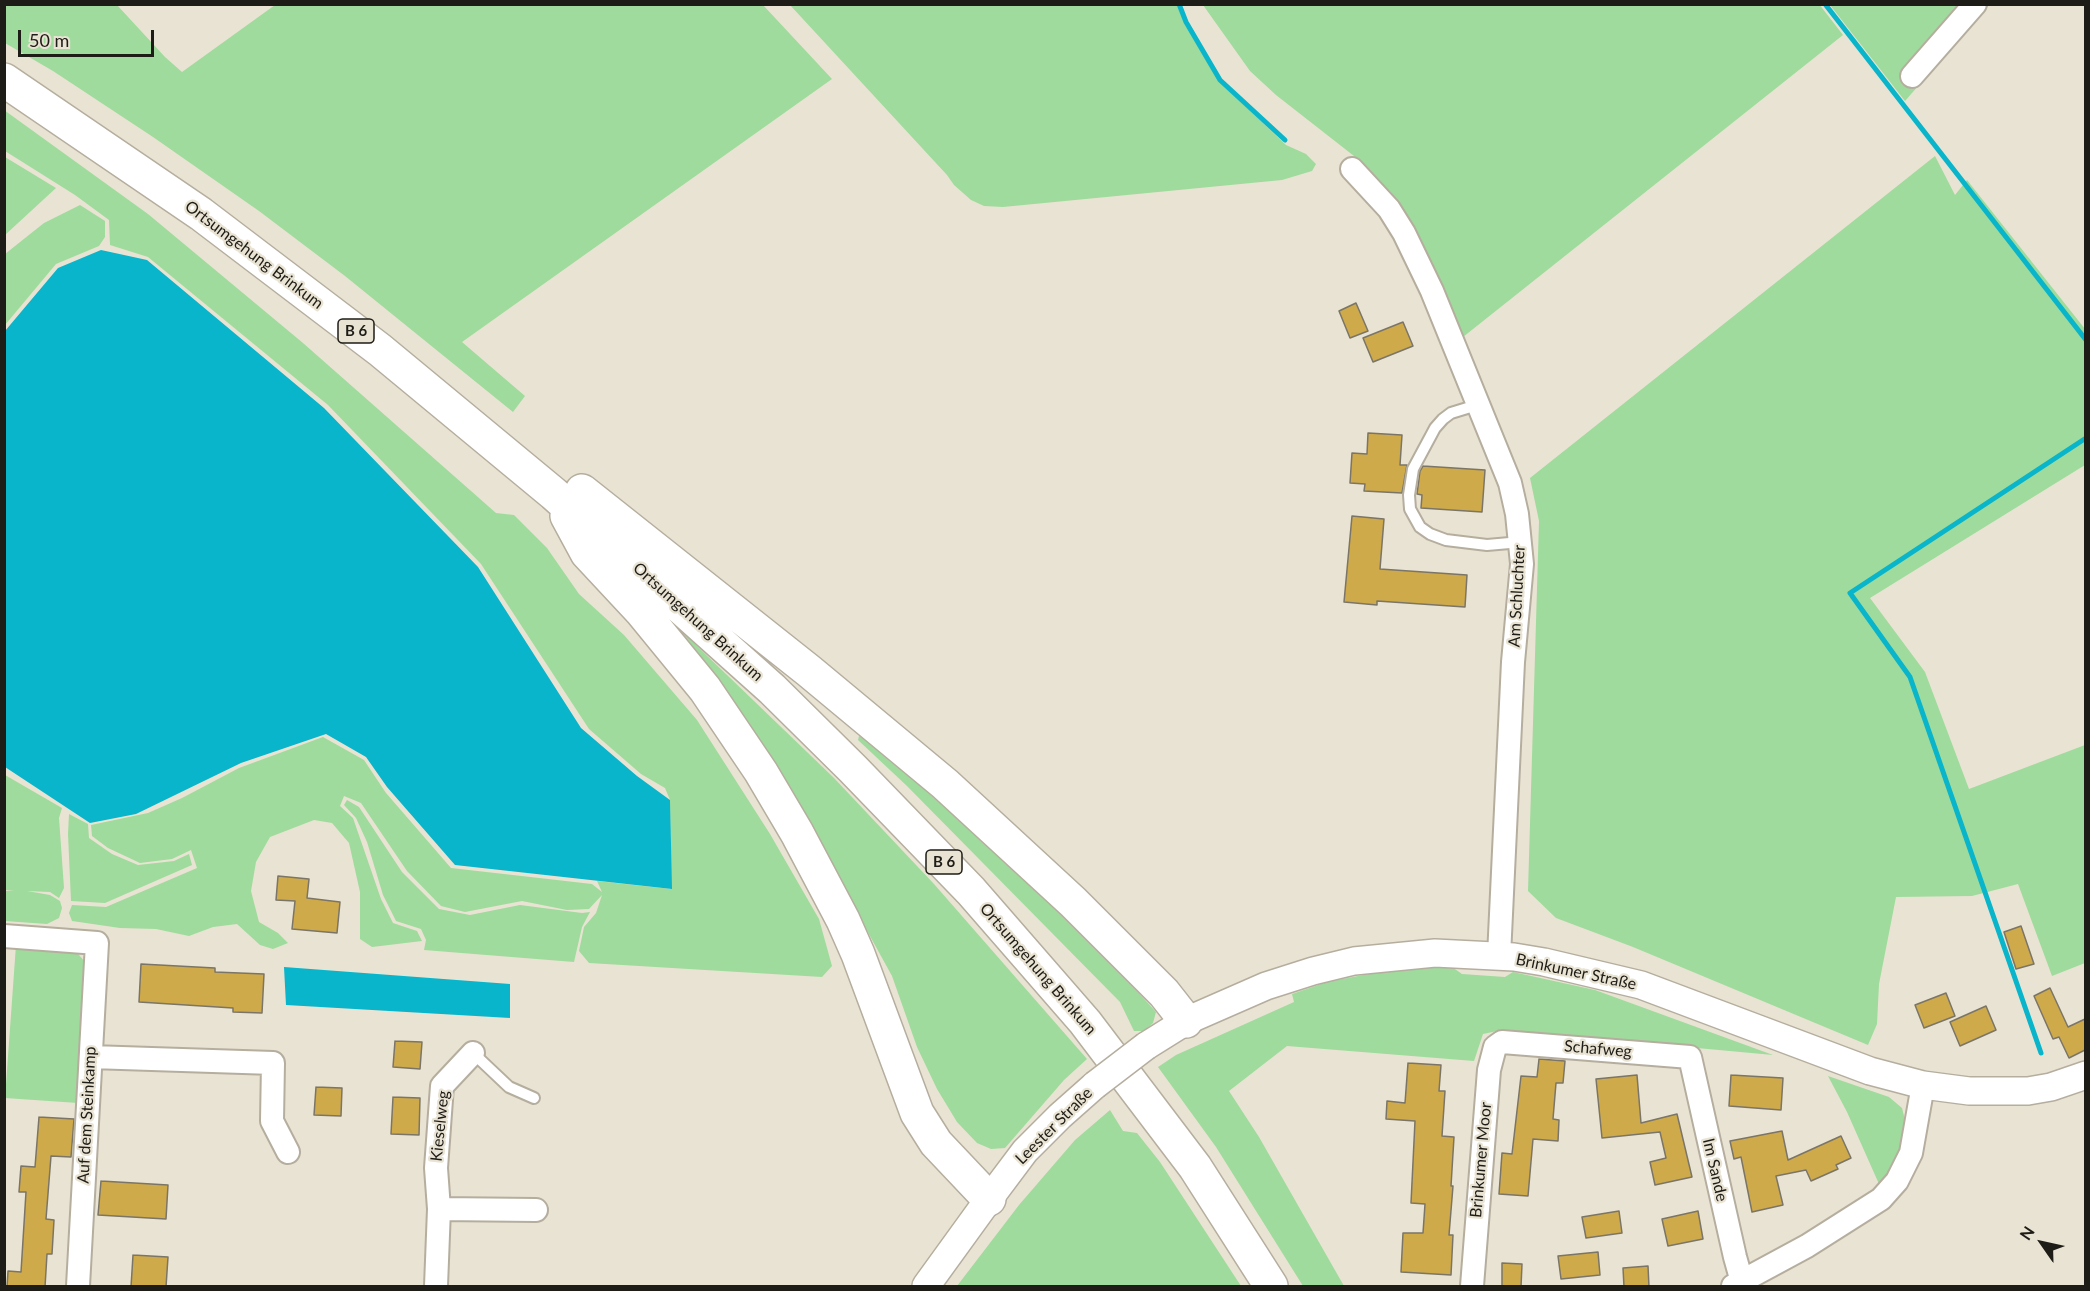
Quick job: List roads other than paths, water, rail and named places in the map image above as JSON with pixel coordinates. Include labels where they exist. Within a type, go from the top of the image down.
[{"type":"highway","name":"Ortsumgehung Brinkum","points":[[4,80],[147,176],[292,282],[380,350],[507,453],[772,688],[854,769],[971,891],[1085,1022],[1195,1167],[1271,1287]]},
{"type":"highway","name":"B 6","points":[[507,453],[576,486],[818,678],[945,784],[1073,902],[1164,993],[1186,1021]]},
{"type":"highway","name":"B 6","points":[[554,494],[587,553],[642,612],[699,682],[761,772],[797,833],[843,920],[917,1113],[936,1143],[988,1199]]},
{"type":"street","points":[[1912,76],[1975,4]]},
{"type":"street","name":"Am Schluchter","points":[[1352,169],[1389,209],[1404,233],[1432,291],[1510,483],[1517,514],[1522,564],[1513,662],[1499,956]]},
{"type":"street","name":"Auf dem Steinkamp","points":[[4,936],[97,943],[78,1287]]},
{"type":"street","name":"Brinkumer Straße","points":[[1186,1021],[1266,986],[1312,971],[1354,961],[1435,953],[1499,956],[1544,962],[1641,986],[1870,1071],[1923,1085],[1969,1091],[2028,1091],[2051,1087],[2085,1075]]},
{"type":"street","name":"Leester Straße","points":[[926,1287],[988,1199],[1040,1135],[1095,1085],[1146,1046],[1186,1021]]},
{"type":"street","name":"Schafweg","points":[[1505,1042],[1690,1057]]},
{"type":"street","name":"Brinkumer Moor","points":[[1472,1287],[1489,1070],[1495,1047],[1505,1042]]},
{"type":"street","name":"Kieselweg","points":[[436,1287],[439,1209],[435,1168],[442,1086],[473,1053]]},
{"type":"street","points":[[91,1057],[273,1063],[272,1121],[288,1152]]},
{"type":"street","name":"Im Sande","points":[[1690,1057],[1735,1257],[1738,1284]]},
{"type":"street","points":[[1738,1284],[1807,1246],[1881,1199],[1897,1181],[1911,1153],[1923,1085]]},
{"type":"street","points":[[439,1209],[536,1210]]},
{"type":"lane","points":[[1477,405],[1451,413],[1435,428],[1413,470],[1409,495],[1410,509],[1419,527],[1446,540],[1487,545],[1521,542]]},
{"type":"lane","points":[[473,1053],[509,1087],[534,1098]]},
{"type":"water","points":[[101,250],[147,260],[324,408],[478,567],[581,728],[637,776],[670,800],[672,889],[455,865],[387,787],[366,757],[326,734],[241,763],[136,814],[90,823],[5,767],[5,331],[58,268]]},
{"type":"water","points":[[284,967],[510,984],[510,1018],[286,1005]]},
{"type":"waterway","points":[[1179,4],[1186,22],[1220,80],[1285,140]]},
{"type":"waterway","points":[[1825,4],[2086,340]]},
{"type":"waterway","points":[[2041,1053],[1910,677],[1850,593],[2086,438]]}]
